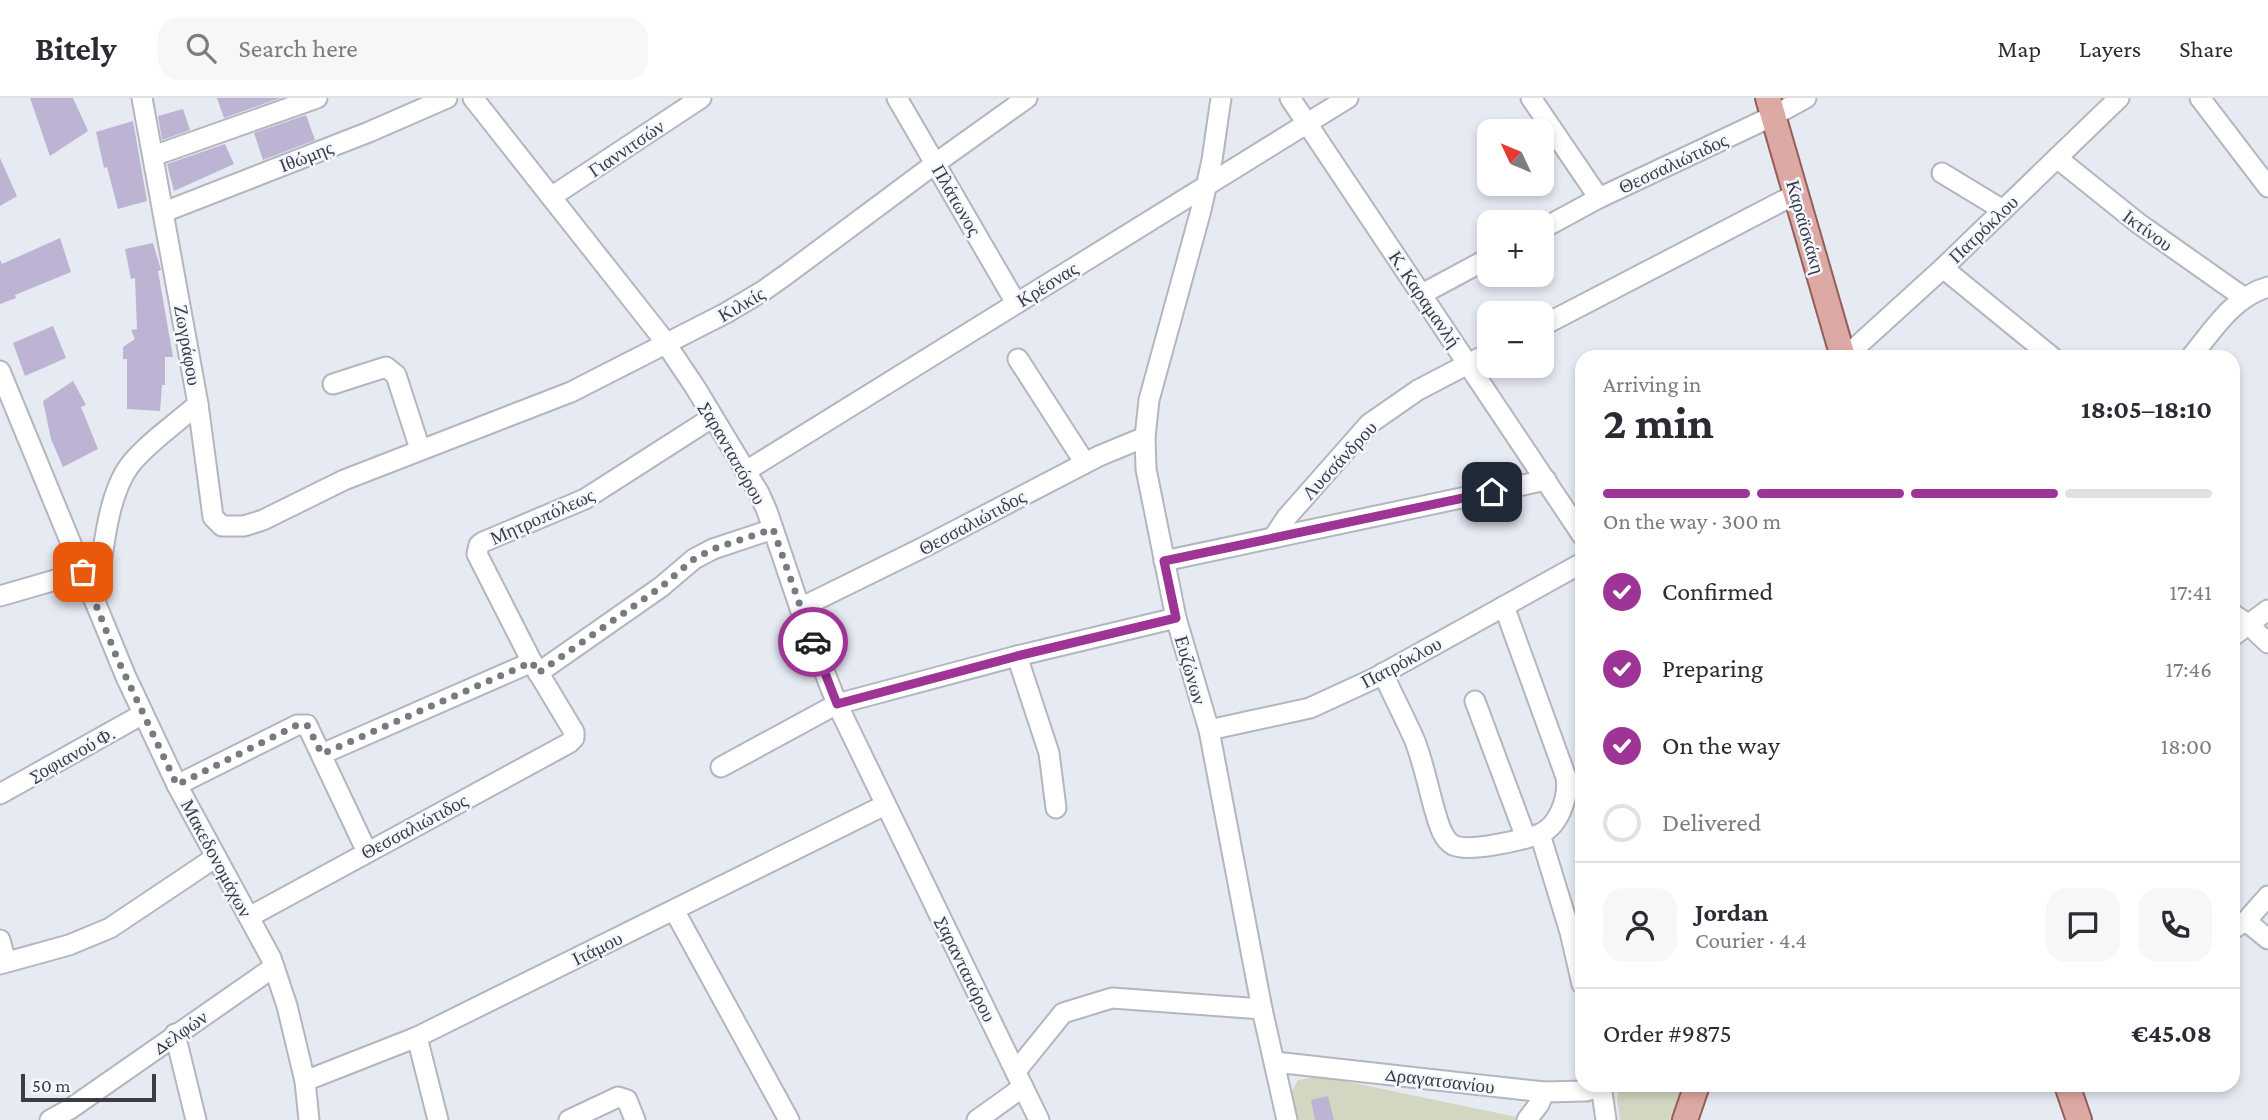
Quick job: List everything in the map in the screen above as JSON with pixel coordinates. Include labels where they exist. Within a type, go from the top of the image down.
[{"type":"main road","name":"Καραϊσκάκη","points":[[1770,107],[1842,350]]},
{"type":"main road","points":[[1685,1120],[1695,1092]]},
{"type":"main road","points":[[2069,1092],[2079,1120]]},
{"type":"street","name":"Ζωγράφου","points":[[95,602],[109,520],[122,477],[138,457],[198,404],[142,98]]},
{"type":"street","points":[[153,156],[317,98]]},
{"type":"street","name":"Ιθώμης","points":[[164,212],[369,132],[447,98]]},
{"type":"street","name":"Σαρανταπόρου","points":[[473,98],[666,344],[746,471],[763,502],[837,704],[1039,1120]]},
{"type":"street","name":"Πλάτωνος","points":[[897,98],[1016,303]]},
{"type":"street","name":"Κιλκίς","points":[[198,404],[213,517],[222,526],[244,526],[263,520],[315,493],[420,449],[571,392],[763,291],[1027,98]]},
{"type":"street","name":"Ευζώνων","points":[[1221,98],[1206,186],[1149,400],[1145,437],[1146,469],[1176,618],[1209,730],[1262,1009],[1287,1120]]},
{"type":"street","name":"Κ. Καραμανλή","points":[[1290,98],[1575,524]]},
{"type":"street","name":"Κρέσνας","points":[[746,471],[1348,98]]},
{"type":"street","points":[[1531,98],[1599,198]]},
{"type":"street","name":"Θεσσαλιώτιδος","points":[[1554,222],[1770,107],[1806,98]]},
{"type":"street","name":"Πατρόκλου","points":[[1852,350],[1943,268],[2119,98]]},
{"type":"street","name":"Γιαννιτσών","points":[[551,197],[697,99]]},
{"type":"street","points":[[2208,102],[2268,187]]},
{"type":"street","name":"Ικτίνου","points":[[2057,158],[2138,223],[2243,297]]},
{"type":"street","points":[[1942,173],[2003,210]]},
{"type":"street","points":[[1554,320],[1796,194]]},
{"type":"street","points":[[1422,294],[1477,264]]},
{"type":"street","points":[[1943,268],[2043,350]]},
{"type":"street","points":[[2196,350],[2243,297],[2268,287]]},
{"type":"street","points":[[1018,359],[1084,463]]},
{"type":"street","name":"Λυσσάνδρου","points":[[1273,538],[1287,517],[1370,424],[1408,396],[1477,360]]},
{"type":"street","points":[[333,384],[386,367],[392,370],[420,449]]},
{"type":"street","name":"Μακεδονομάχων","points":[[0,371],[113,649],[177,785],[274,967],[287,1006],[305,1081],[309,1120]]},
{"type":"street","name":"Μητροπόλεως","points":[[575,732],[535,668],[477,554],[479,545],[585,499],[713,417]]},
{"type":"street","name":"Θεσσαλιώτιδος","points":[[800,608],[1084,463],[1145,437]]},
{"type":"street","points":[[1164,561],[1546,480]]},
{"type":"street","points":[[322,754],[535,668],[661,587],[694,559],[713,549],[773,529]]},
{"type":"street","name":"Πατρόκλου","points":[[1209,730],[1310,708],[1383,673],[1575,567]]},
{"type":"street","points":[[0,596],[83,572]]},
{"type":"street","points":[[1383,673],[1415,743],[1438,823],[1447,840],[1453,845],[1465,848],[1533,836],[1548,830],[1566,797],[1566,777],[1504,606]]},
{"type":"street","points":[[2268,610],[2241,631],[2268,643]]},
{"type":"street","points":[[721,767],[837,704],[1017,656],[1176,618]]},
{"type":"street","points":[[1017,656],[1049,752],[1056,808]]},
{"type":"street","points":[[1475,701],[1533,836],[1570,932],[1575,954]]},
{"type":"street","name":"Σοφιανού Φ.","points":[[0,794],[144,714]]},
{"type":"street","points":[[177,785],[297,725],[307,725],[367,852]]},
{"type":"street","name":"Θεσσαλιώτιδος","points":[[249,917],[569,743],[575,732]]},
{"type":"street","name":"Ιτάμου","points":[[305,1081],[417,1037],[885,805]]},
{"type":"street","points":[[0,940],[3,963],[69,945],[110,928],[216,857]]},
{"type":"street","points":[[2240,924],[2268,896]]},
{"type":"street","points":[[674,910],[789,1120]]},
{"type":"street","points":[[2240,925],[2268,939]]},
{"type":"street","name":"Δελφών","points":[[54,1119],[274,967]]},
{"type":"street","points":[[977,1120],[1019,1079],[1063,1013],[1112,998],[1262,1009]]},
{"type":"street","points":[[176,1034],[196,1120]]},
{"type":"street","points":[[417,1037],[438,1120]]},
{"type":"street","name":"Δραγατσανίου","points":[[1275,1062],[1544,1092],[1575,1091]]},
{"type":"street","points":[[1527,1120],[1544,1092]]},
{"type":"street","points":[[1603,1092],[1606,1120]]},
{"type":"street","points":[[569,1120],[618,1097],[627,1100],[635,1120]]},
{"type":"green space","points":[[1315,1077],[1531,1120],[1296,1120],[1291,1093],[1298,1080]]},
{"type":"green space","points":[[1618,1092],[1686,1092],[1677,1120],[1620,1120]]},
{"type":"building","points":[[30,98],[73,98],[88,131],[50,156]]},
{"type":"building","points":[[217,98],[280,98],[224,118]]},
{"type":"building","points":[[183,109],[190,130],[162,140],[158,116]]},
{"type":"building","points":[[306,115],[315,140],[263,160],[254,133]]},
{"type":"building","points":[[133,121],[147,201],[118,209],[107,167],[104,168],[96,132]]},
{"type":"building","points":[[225,144],[234,164],[174,191],[167,164]]},
{"type":"building","points":[[0,158],[17,196],[0,206]]},
{"type":"building","points":[[60,238],[71,272],[0,304],[0,260],[2,264]]},
{"type":"building","points":[[153,243],[161,270],[158,271],[173,357],[165,357],[165,385],[162,385],[160,411],[127,409],[127,359],[123,359],[123,347],[135,339],[131,330],[137,329],[135,278],[131,279],[125,249]]},
{"type":"building","points":[[53,326],[66,358],[25,376],[13,343]]},
{"type":"building","points":[[73,381],[86,405],[81,407],[98,449],[63,467],[51,439],[43,401]]},
{"type":"building","points":[[1328,1096],[1334,1120],[1315,1120],[1311,1100]]},
{"type":"way so far","points":[[83,572],[117,658],[177,785],[297,725],[307,725],[322,754],[532,662],[538,673],[661,587],[694,559],[713,549],[773,529],[813,642]]},
{"type":"route","points":[[813,642],[837,704],[1017,656],[1176,618],[1164,561],[1492,492]]}]
